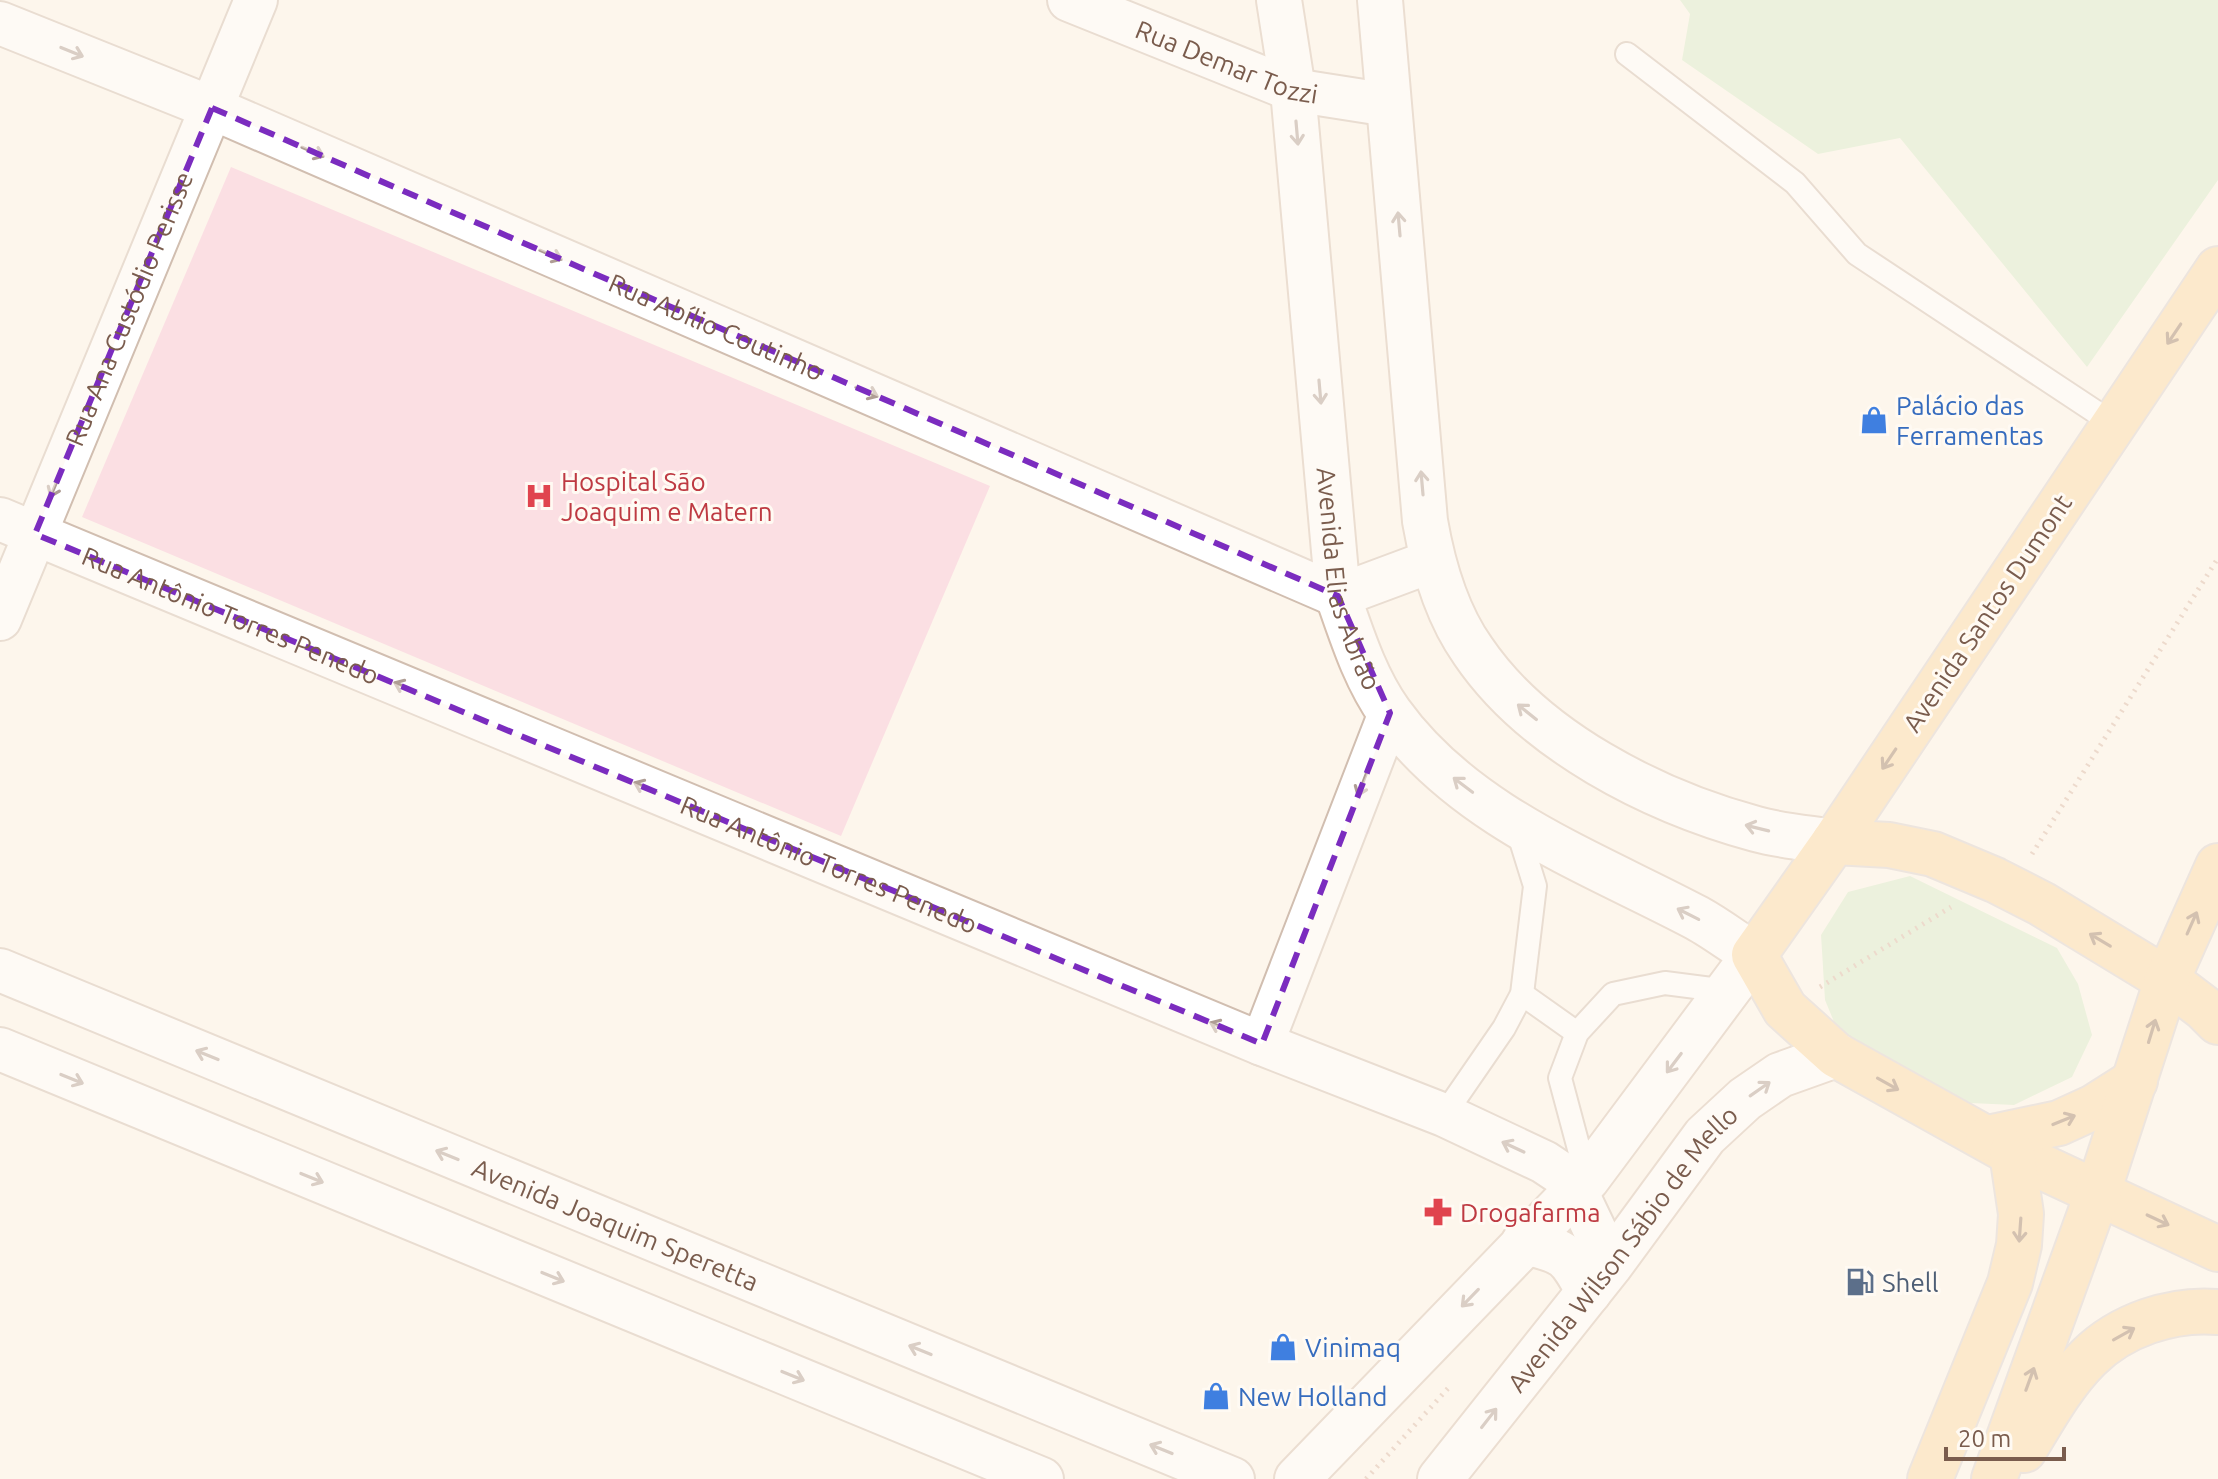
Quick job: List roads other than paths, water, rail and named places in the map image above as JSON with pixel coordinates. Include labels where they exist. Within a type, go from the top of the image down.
[{"type":"main road","name":"Avenida Santos Dumont","points":[[1754,955],[1834,842],[2218,269]]},
{"type":"main road","points":[[1834,842],[1889,845],[1933,854],[1995,880],[2042,904],[2167,980],[2218,1022]]},
{"type":"main road","points":[[1994,1479],[2098,1192],[2167,980],[2218,866]]},
{"type":"main road","points":[[1754,955],[1785,1009],[1836,1055],[2000,1146],[2218,1249]]},
{"type":"main road","points":[[2000,1146],[2094,1107],[2135,1081]]},
{"type":"main road","points":[[1930,1479],[2010,1283],[2019,1245],[2021,1214],[2000,1146]]},
{"type":"main road","points":[[2006,1479],[2054,1401],[2088,1358],[2123,1332],[2162,1316],[2201,1310],[2218,1312]]},
{"type":"street","name":"Rua Ana Custódio Perisse","points":[[0,619],[18,526],[212,108],[256,0]]},
{"type":"street","name":"Rua Demar Tozzi","points":[[1069,0],[1293,90],[1389,105]]},
{"type":"street","name":"Avenida Elias Abrão","points":[[1279,0],[1293,90],[1338,596],[1359,655],[1390,713],[1437,766],[1517,827],[1701,920],[1754,955]]},
{"type":"street","points":[[1380,0],[1425,521],[1432,561],[1450,611],[1473,651],[1513,700],[1580,754],[1659,795],[1756,829],[1834,842]]},
{"type":"street","name":"Rua Abílio Coutinho","points":[[0,23],[212,108],[1338,596]]},
{"type":"street","name":"Rua Antônio Torres Penedo","points":[[18,526],[1262,1044],[1444,1115],[1544,1162],[1581,1185],[1600,1278]]},
{"type":"street","points":[[1338,596],[1432,561]]},
{"type":"street","points":[[1262,1044],[1390,713]]},
{"type":"street","points":[[1297,1479],[1581,1185],[1754,955]]},
{"type":"street","name":"Avenida Joaquim Speretta","points":[[0,970],[1233,1479]]},
{"type":"street","points":[[0,1049],[1042,1479]]},
{"type":"street","name":"Avenida Wilson Sábio de Mello","points":[[1440,1479],[1600,1278],[1705,1136],[1745,1099],[1780,1075],[1836,1055]]},
{"type":"street","points":[[1524,1242],[1558,1250],[1600,1278]]},
{"type":"lane","points":[[1627,54],[1795,183],[1857,254],[2114,424]]},
{"type":"lane","points":[[1444,1115],[1504,1028],[1522,994],[1535,886],[1517,827]]},
{"type":"lane","points":[[1581,1185],[1560,1078],[1577,1033],[1613,994],[1665,983],[1727,991]]},
{"type":"lane","points":[[1522,994],[1577,1033]]},
{"type":"place","name":"Palácio das Ferramentas","points":[[1874,420]]},
{"type":"place","name":"Hospital São Joaquim e Matern","points":[[539,496]]},
{"type":"place","name":"Drogafarma","points":[[1438,1212]]},
{"type":"place","name":"Shell","points":[[1860,1282]]},
{"type":"place","name":"Vinimaq","points":[[1283,1347]]},
{"type":"place","name":"New Holland","points":[[1216,1396]]}]
